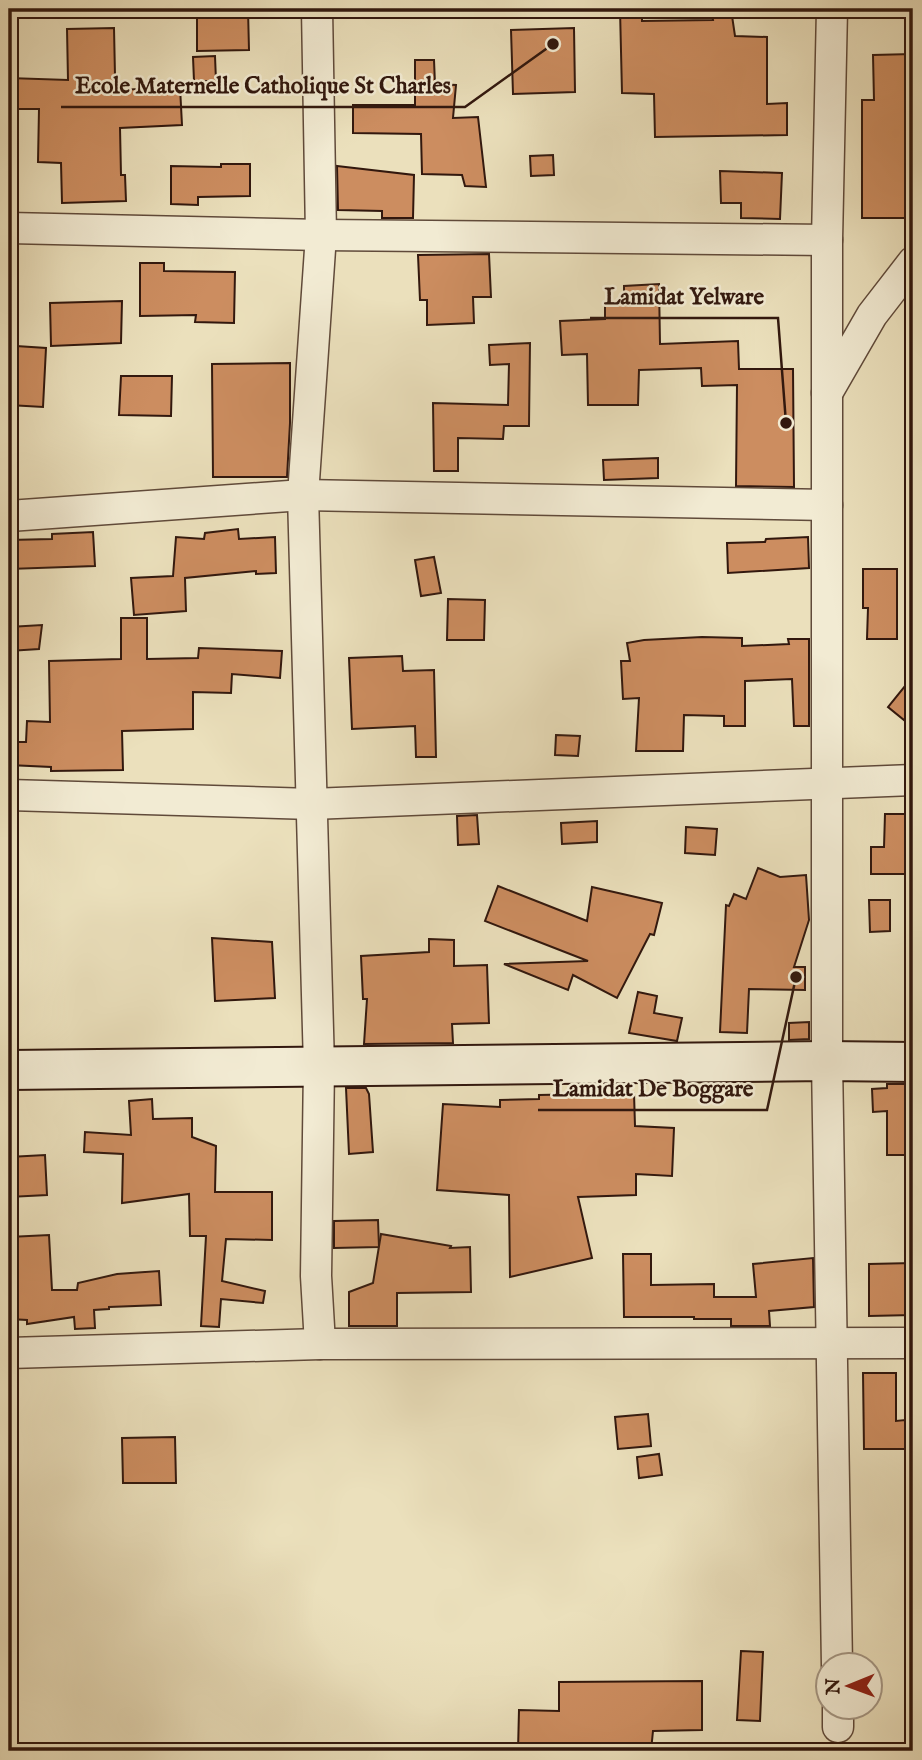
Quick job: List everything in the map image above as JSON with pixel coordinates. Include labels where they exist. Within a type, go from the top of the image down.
[{"type":"street","points":[[317,9],[321,235],[303,495],[319,1066],[316,1276],[320,1344]]},
{"type":"street","points":[[832,9],[827,240],[827,1060],[837,1652]]},
{"type":"street","points":[[9,228],[321,235],[827,240]]},
{"type":"street","points":[[827,393],[872,315],[913,262]]},
{"type":"street","points":[[9,516],[303,495],[827,505]]},
{"type":"street","points":[[9,794],[312,804],[913,780]]},
{"type":"street","points":[[9,1070],[827,1060],[913,1062]]},
{"type":"street","points":[[9,1353],[320,1344],[913,1343]]},
{"type":"building","points":[[197,9],[248,9],[249,50],[197,51]]},
{"type":"building","points":[[620,9],[642,9],[642,21],[713,20],[711,9],[731,9],[735,36],[767,37],[767,104],[787,103],[787,135],[655,137],[654,94],[622,93]]},
{"type":"building","points":[[114,28],[115,76],[119,76],[119,90],[180,87],[182,125],[120,128],[121,175],[125,175],[126,201],[62,203],[61,163],[38,162],[39,109],[9,109],[9,78],[68,80],[67,29]]},
{"type":"building","points":[[574,28],[575,92],[513,94],[511,30]]},
{"type":"building","points":[[912,54],[913,218],[862,218],[862,100],[874,100],[873,55]]},
{"type":"building","points":[[215,56],[216,81],[194,81],[193,57]]},
{"type":"building","points":[[415,60],[434,60],[435,84],[456,85],[453,118],[478,117],[486,187],[465,186],[462,175],[422,174],[421,134],[353,133],[353,105],[415,105]]},
{"type":"building","points":[[553,155],[554,175],[531,176],[530,156]]},
{"type":"building","points":[[221,164],[250,164],[250,196],[198,197],[198,205],[171,204],[171,166],[221,167]]},
{"type":"building","points":[[337,166],[414,175],[413,218],[382,218],[382,211],[338,210]]},
{"type":"building","points":[[720,171],[782,173],[780,219],[741,218],[741,203],[721,203]]},
{"type":"building","points":[[489,254],[491,297],[473,297],[474,323],[427,325],[427,300],[420,300],[418,255]]},
{"type":"building","points":[[140,263],[164,263],[164,271],[235,272],[234,323],[195,322],[196,315],[140,316]]},
{"type":"building","points":[[659,284],[660,344],[738,341],[739,369],[793,369],[794,487],[736,486],[737,385],[702,386],[701,368],[639,370],[638,405],[588,405],[587,354],[562,355],[560,321],[605,319],[605,304],[624,304],[624,286]]},
{"type":"building","points":[[122,301],[121,343],[51,346],[50,303]]},
{"type":"building","points":[[530,343],[529,426],[504,426],[503,439],[458,438],[458,471],[434,471],[433,403],[508,405],[509,364],[490,365],[489,345]]},
{"type":"building","points":[[16,346],[46,348],[43,407],[9,405],[9,360],[15,360]]},
{"type":"building","points":[[290,363],[287,477],[213,477],[212,364]]},
{"type":"building","points":[[121,376],[172,376],[171,416],[119,415]]},
{"type":"building","points":[[658,458],[658,478],[604,480],[603,460]]},
{"type":"building","points":[[238,529],[239,539],[275,537],[276,573],[256,574],[256,571],[185,578],[186,611],[134,615],[131,578],[173,576],[176,537],[204,539],[205,533]]},
{"type":"building","points":[[93,532],[95,566],[9,569],[9,540],[52,539],[52,534]]},
{"type":"building","points":[[808,537],[809,568],[728,573],[727,543]]},
{"type":"building","points":[[434,557],[441,593],[421,596],[415,560]]},
{"type":"building","points":[[863,569],[897,569],[897,639],[867,639],[868,608],[863,608]]},
{"type":"building","points":[[448,599],[485,600],[484,640],[447,640]]},
{"type":"building","points":[[121,618],[147,618],[147,659],[198,658],[199,648],[282,651],[280,678],[232,674],[231,693],[193,692],[193,729],[122,731],[123,770],[51,771],[51,767],[9,765],[9,742],[26,742],[27,721],[50,722],[49,661],[121,659]]},
{"type":"building","points":[[42,625],[39,649],[9,651],[9,627]]},
{"type":"building","points":[[702,637],[742,638],[742,646],[789,644],[788,639],[809,639],[809,726],[794,726],[792,679],[745,681],[745,726],[724,726],[724,716],[684,715],[683,751],[636,751],[639,698],[623,699],[621,661],[630,661],[627,643]]},
{"type":"building","points":[[402,656],[403,671],[434,670],[436,757],[416,757],[415,726],[352,729],[349,658]]},
{"type":"building","points":[[913,676],[913,709],[904,720],[888,707]]},
{"type":"building","points":[[556,735],[580,736],[578,756],[555,755]]},
{"type":"building","points":[[885,814],[913,814],[913,874],[871,874],[871,847],[884,847]]},
{"type":"building","points":[[477,815],[479,844],[458,845],[457,816]]},
{"type":"building","points":[[597,821],[597,842],[562,844],[561,823]]},
{"type":"building","points":[[686,827],[717,829],[715,855],[685,853]]},
{"type":"building","points":[[758,868],[780,877],[806,875],[809,920],[794,967],[805,967],[805,990],[749,989],[747,1033],[720,1032],[726,905],[729,906],[734,894],[746,899]]},
{"type":"building","points":[[498,886],[587,921],[592,887],[662,903],[654,935],[650,934],[617,998],[573,975],[568,990],[504,964],[588,961],[485,921]]},
{"type":"building","points":[[869,900],[890,900],[890,931],[870,932]]},
{"type":"building","points":[[212,938],[272,942],[275,998],[215,1001]]},
{"type":"building","points":[[429,939],[454,940],[454,966],[487,965],[489,1023],[452,1024],[453,1043],[364,1044],[367,999],[363,999],[361,956],[429,952]]},
{"type":"building","points":[[638,992],[657,996],[654,1013],[682,1018],[677,1041],[629,1033]]},
{"type":"building","points":[[809,1022],[809,1039],[789,1040],[789,1023]]},
{"type":"building","points":[[887,1084],[906,1084],[906,1116],[912,1116],[911,1155],[887,1155],[887,1111],[873,1112],[872,1089],[887,1088]]},
{"type":"building","points":[[346,1088],[366,1088],[369,1094],[373,1152],[349,1154]]},
{"type":"building","points":[[634,1093],[635,1126],[674,1128],[672,1176],[636,1174],[636,1195],[578,1197],[592,1258],[510,1277],[509,1195],[437,1190],[443,1104],[500,1107],[500,1100],[539,1099],[539,1095]]},
{"type":"building","points":[[152,1099],[153,1119],[192,1118],[192,1137],[216,1146],[215,1192],[272,1192],[272,1240],[226,1239],[222,1281],[265,1291],[263,1303],[221,1299],[219,1327],[201,1326],[206,1236],[190,1236],[189,1194],[122,1203],[123,1154],[84,1152],[85,1132],[131,1135],[129,1101]]},
{"type":"building","points":[[45,1155],[47,1195],[9,1197],[9,1157]]},
{"type":"building","points":[[378,1220],[379,1247],[334,1248],[334,1221]]},
{"type":"building","points":[[381,1234],[451,1246],[450,1248],[470,1247],[471,1292],[397,1293],[397,1326],[349,1326],[349,1292],[373,1283]]},
{"type":"building","points":[[49,1235],[52,1290],[77,1290],[78,1283],[117,1274],[159,1271],[161,1305],[94,1310],[95,1328],[75,1329],[74,1317],[27,1324],[27,1320],[9,1319],[9,1237]]},
{"type":"building","points":[[623,1254],[651,1254],[651,1285],[714,1284],[714,1297],[756,1297],[753,1264],[813,1258],[814,1307],[769,1311],[770,1326],[731,1326],[731,1319],[624,1317]]},
{"type":"building","points":[[913,1263],[913,1315],[869,1316],[869,1264]]},
{"type":"building","points":[[863,1373],[896,1373],[896,1421],[905,1420],[905,1449],[864,1449]]},
{"type":"building","points":[[648,1414],[651,1446],[618,1449],[615,1417]]},
{"type":"building","points":[[175,1437],[176,1483],[123,1483],[122,1438]]},
{"type":"building","points":[[659,1454],[662,1475],[639,1478],[637,1457]]},
{"type":"building","points":[[741,1651],[763,1652],[760,1721],[737,1720]]},
{"type":"building","points":[[702,1681],[702,1730],[653,1731],[651,1751],[595,1747],[595,1751],[518,1751],[519,1710],[559,1711],[559,1682]]},
{"type":"place","name":"Ecole Maternelle Catholique St Charles","points":[[553,44]]},
{"type":"place","name":"Lamidat Yelware","points":[[786,423]]},
{"type":"place","name":"Lamidat De Boggare","points":[[796,977]]}]
